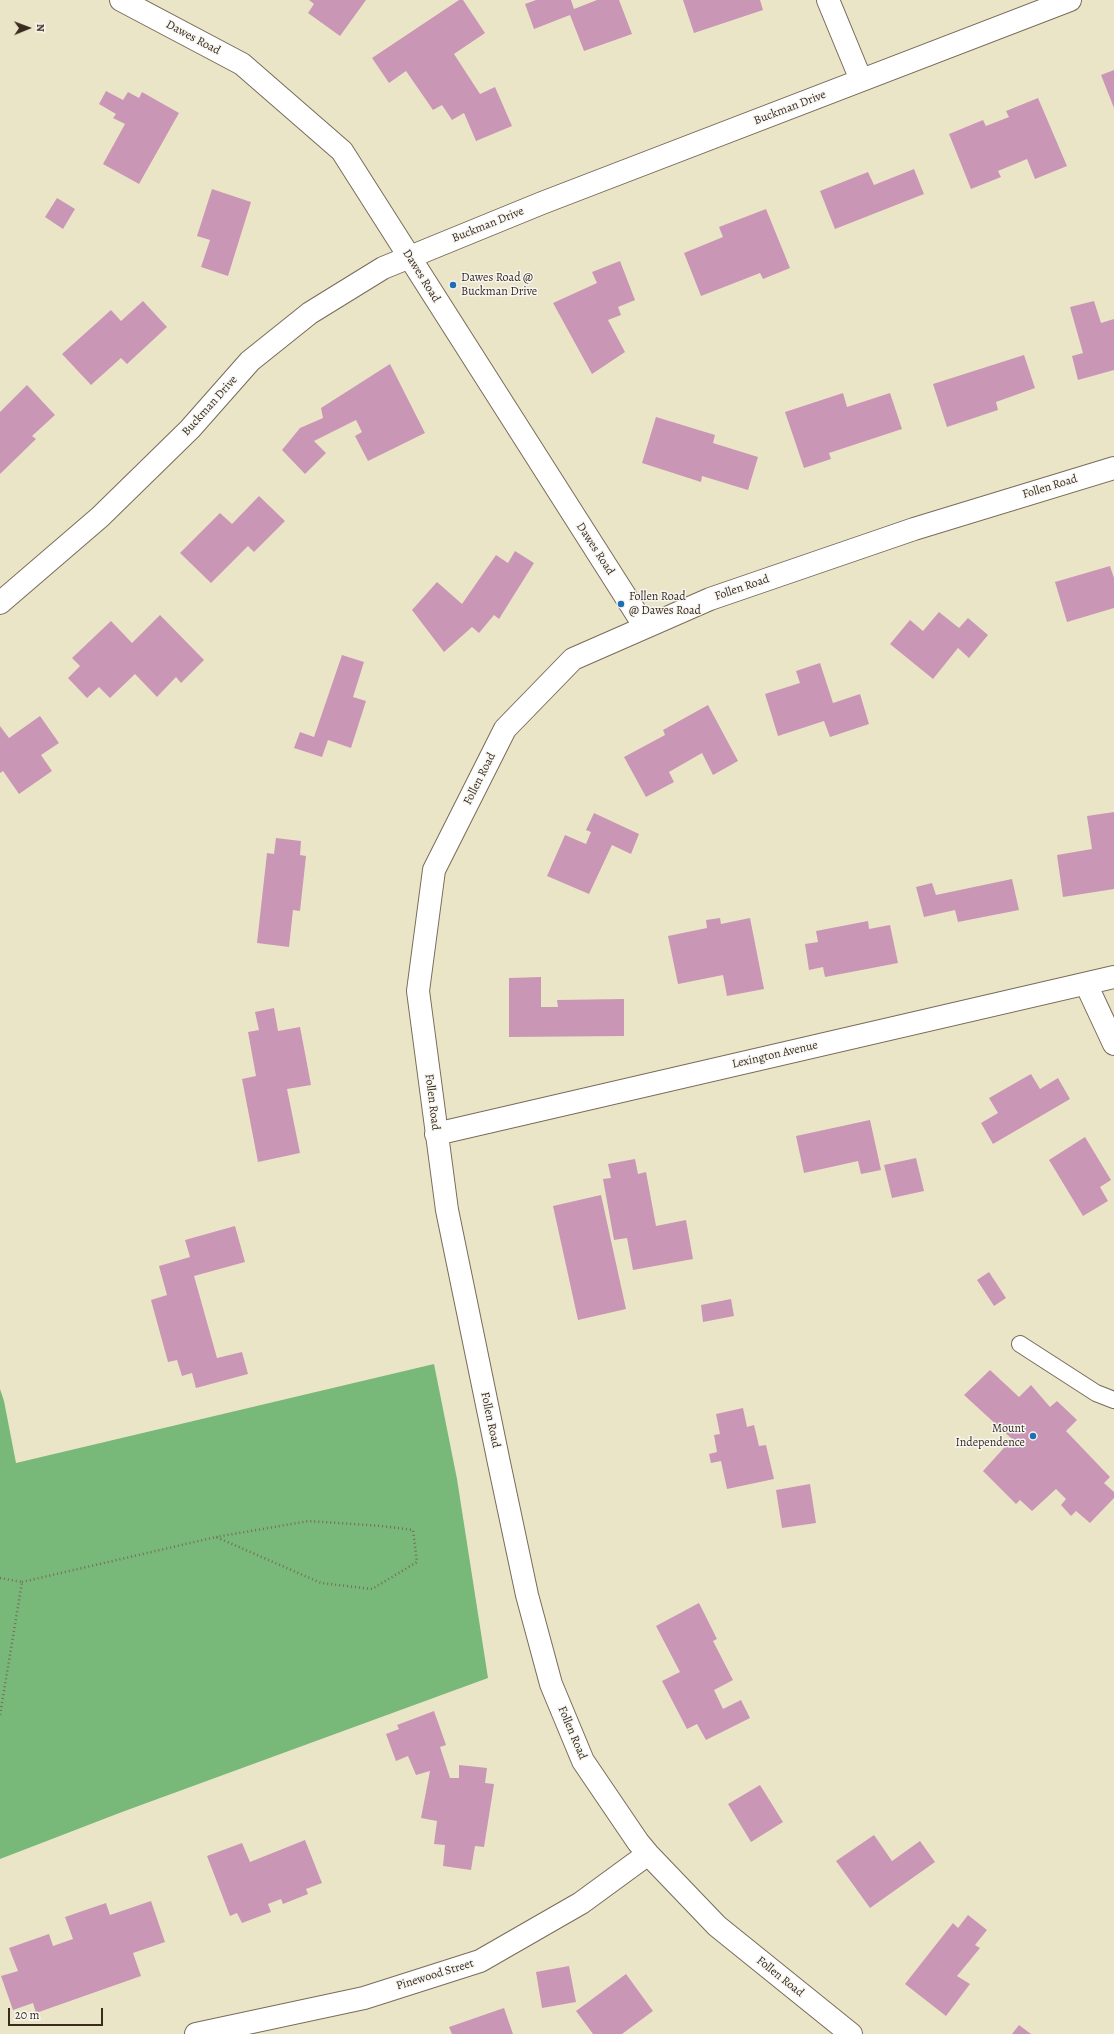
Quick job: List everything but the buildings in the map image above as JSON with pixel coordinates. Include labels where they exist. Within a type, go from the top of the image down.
[{"type":"street","name":"Dawes Road","points":[[121,0],[242,64],[342,151],[645,627]]},
{"type":"street","points":[[828,0],[861,80]]},
{"type":"street","name":"Buckman Drive","points":[[0,604],[100,517],[190,428],[250,361],[310,314],[383,268],[542,203],[1070,0]]},
{"type":"street","name":"Follen Road","points":[[851,2034],[717,1926],[648,1854],[638,1842],[583,1761],[551,1684],[527,1595],[501,1471],[447,1210],[436,1134],[418,991],[434,870],[505,729],[573,660],[710,599],[914,529],[1114,468]]},
{"type":"street","name":"Lexington Avenue","points":[[436,1134],[1114,977]]},
{"type":"street","points":[[1086,984],[1114,1044]]},
{"type":"street","name":"Pinewood Street","points":[[196,2034],[364,1998],[480,1961],[581,1903],[648,1854]]},
{"type":"lane","points":[[1020,1344],[1096,1393],[1114,1400]]},
{"type":"path","points":[[0,1578],[22,1582],[216,1537],[309,1521],[382,1526],[413,1530],[417,1562],[372,1589],[320,1583],[216,1537]]},
{"type":"path","points":[[0,1715],[22,1582]]},
{"type":"green space","points":[[434,1364],[457,1479],[488,1678],[122,1812],[0,1859],[0,1389],[4,1401],[16,1463]]},
{"type":"place","name":"Dawes Road @ Buckman Drive","points":[[453,285]]},
{"type":"place","name":"Follen Road @ Dawes Road","points":[[621,604]]},
{"type":"place","name":"Mount Independence","points":[[1033,1436]]}]
